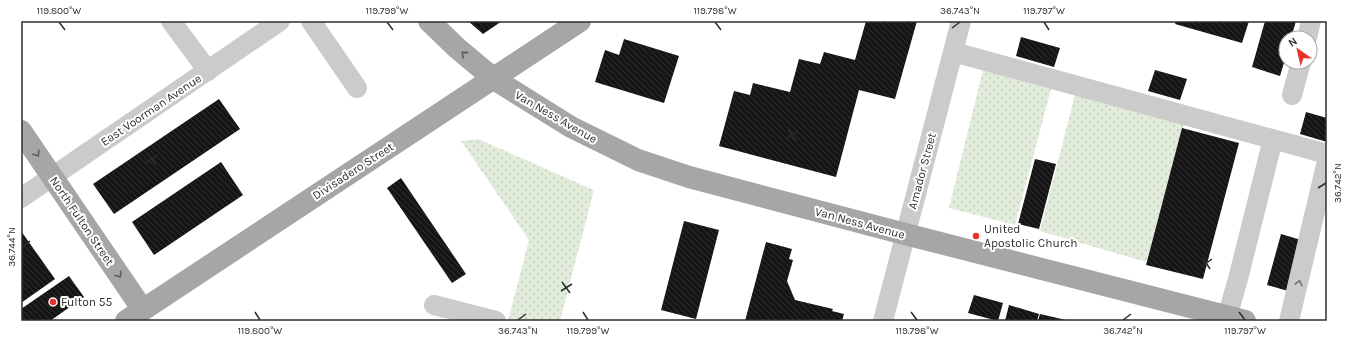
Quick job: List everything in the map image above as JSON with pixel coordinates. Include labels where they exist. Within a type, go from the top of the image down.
[{"type":"main road","name":"Van Ness Avenue","points":[[429,21],[457,48],[494,79],[571,127],[638,160],[689,177],[1236,319]]},
{"type":"main road","name":"Divisadero Street","points":[[140,317],[580,21]]},
{"type":"main road","name":"North Fulton Street","points":[[21,131],[52,177],[140,317]]},
{"type":"street","points":[[171,21],[208,71]]},
{"type":"street","name":"East Voorman Avenue","points":[[21,198],[280,21]]},
{"type":"street","points":[[311,21],[357,88]]},
{"type":"street","name":"Amador Street","points":[[883,321],[961,21]]},
{"type":"street","points":[[953,52],[1327,154]]},
{"type":"street","points":[[1292,95],[1299,70]]},
{"type":"street","points":[[1236,319],[1238,279],[1273,139]]},
{"type":"street","points":[[1289,321],[1327,160]]},
{"type":"street","points":[[434,305],[496,321]]},
{"type":"green space","points":[[983,70],[1051,89],[1015,225],[949,208]]},
{"type":"green space","points":[[1075,95],[1184,124],[1146,262],[1040,231]]},
{"type":"green space","points":[[478,139],[594,190],[560,321],[508,321],[529,240],[461,141]]},
{"type":"building","points":[[468,21],[502,21],[483,34]]},
{"type":"building","points":[[866,21],[917,21],[895,99],[859,90],[836,177],[719,146],[734,91],[750,95],[753,83],[790,92],[799,59],[820,64],[824,52],[855,60]]},
{"type":"building","points":[[1176,21],[1249,21],[1242,43],[1175,24]]},
{"type":"building","points":[[1265,21],[1296,21],[1293,30],[1278,30],[1278,70],[1282,70],[1280,76],[1252,67]]},
{"type":"building","points":[[1021,37],[1060,48],[1054,67],[1016,56]]},
{"type":"building","points":[[624,39],[679,56],[664,103],[595,82],[605,50],[619,55]]},
{"type":"building","points":[[1155,70],[1187,79],[1180,100],[1148,91]]},
{"type":"building","points":[[219,99],[240,129],[114,214],[93,184]]},
{"type":"building","points":[[1306,112],[1327,118],[1327,142],[1300,134]]},
{"type":"building","points":[[1182,128],[1239,143],[1203,279],[1146,265]]},
{"type":"building","points":[[1035,159],[1056,164],[1039,229],[1018,224]]},
{"type":"building","points":[[221,162],[243,195],[154,255],[132,222]]},
{"type":"building","points":[[401,178],[466,274],[452,283],[387,188]]},
{"type":"building","points":[[684,221],[719,230],[696,319],[661,310]]},
{"type":"building","points":[[21,231],[55,279],[21,303]]},
{"type":"building","points":[[1281,234],[1301,240],[1288,291],[1267,285]]},
{"type":"building","points":[[766,242],[792,249],[789,259],[793,260],[787,281],[795,300],[833,309],[832,311],[844,314],[842,321],[745,321]]},
{"type":"building","name":"Fulton 55","points":[[69,276],[84,297],[50,321],[21,321],[21,309]]},
{"type":"building","points":[[974,295],[1003,303],[998,321],[968,313]]},
{"type":"building","points":[[1009,305],[1039,314],[1037,321],[1005,321]]},
{"type":"building","points":[[1040,314],[1066,320],[1066,321],[1038,321]]},
{"type":"place","name":"United Apostolic Church","points":[[976,236]]},
{"type":"place","name":"Fulton 55","points":[[53,302]]}]
